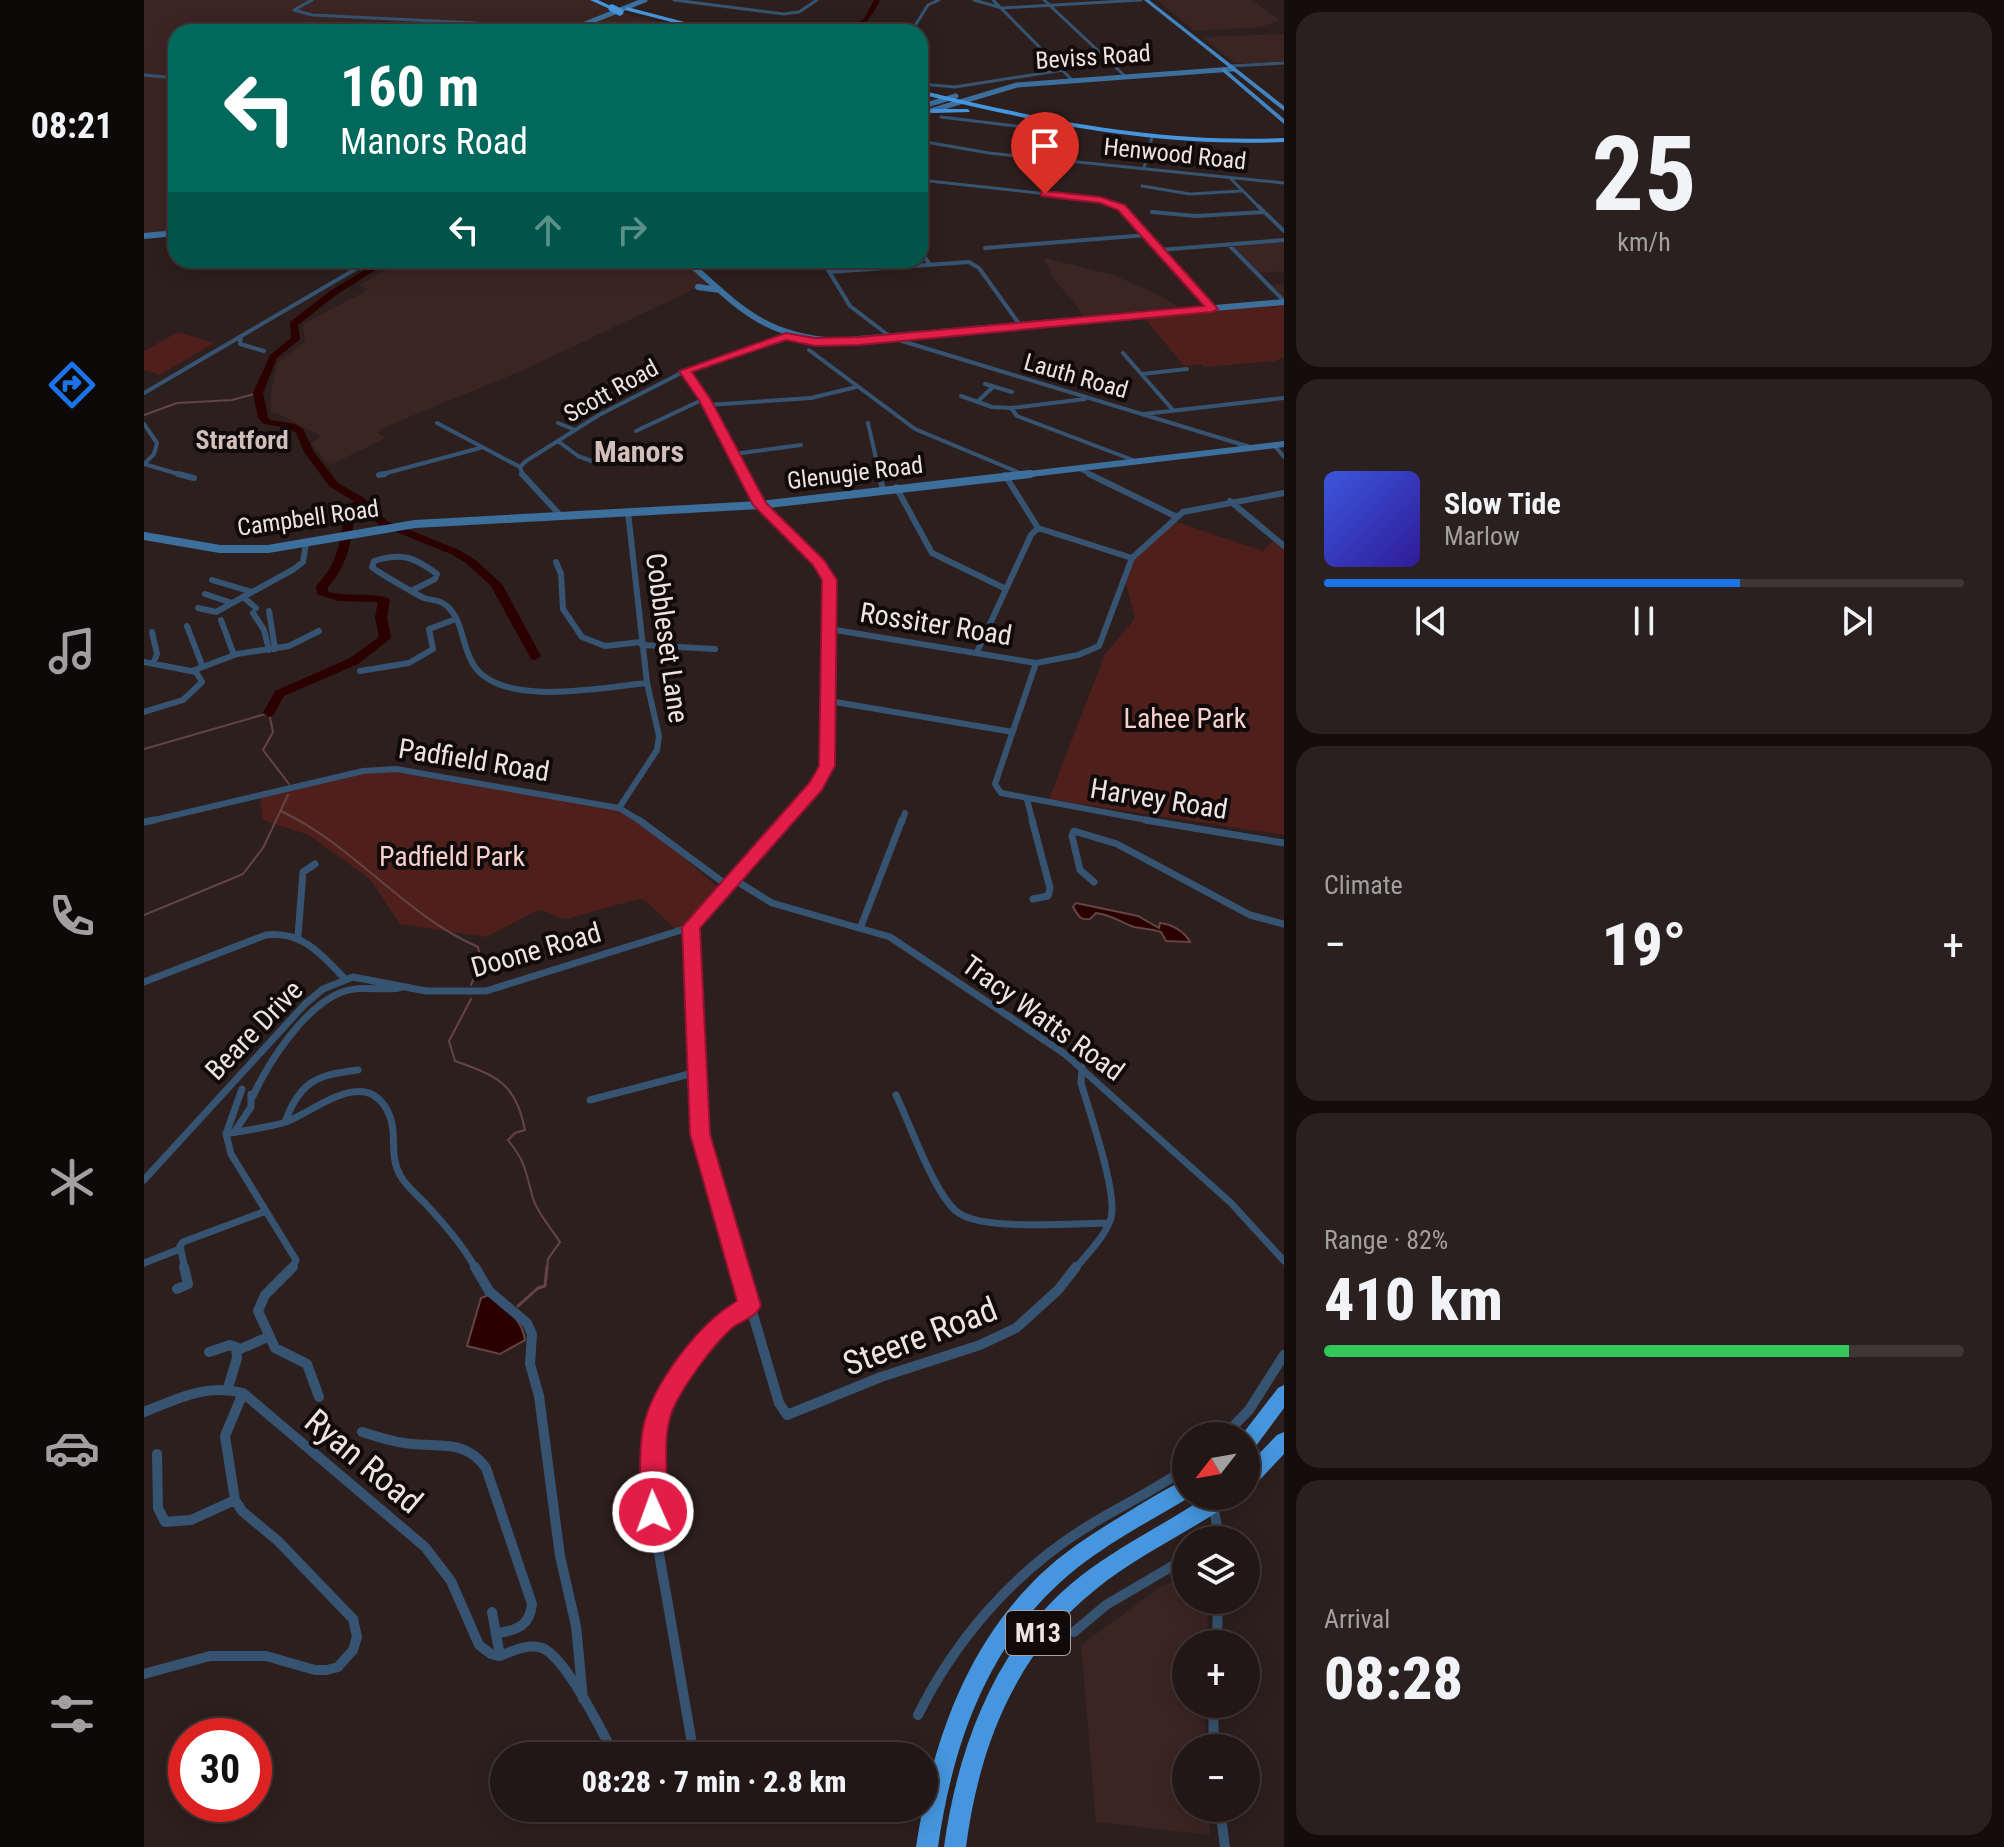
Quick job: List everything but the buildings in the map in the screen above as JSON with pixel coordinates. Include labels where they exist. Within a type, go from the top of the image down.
[{"type":"highway","points":[[595,0],[687,24]]},
{"type":"highway","points":[[615,5],[675,24]]},
{"type":"highway","points":[[928,97],[940,95],[961,98],[1065,124],[1152,139]]},
{"type":"highway","points":[[928,100],[949,102],[961,98]]},
{"type":"highway","points":[[928,100],[949,102],[992,114]]},
{"type":"highway","points":[[933,111],[955,109],[1207,146],[1284,142]]},
{"type":"highway","points":[[1260,1426],[1284,1394]]},
{"type":"highway","points":[[1260,1466],[1284,1441]]},
{"type":"highway","name":"M13","points":[[927,1847],[936,1790],[961,1708],[1013,1620],[1066,1565],[1172,1497]]},
{"type":"highway","name":"M13","points":[[955,1847],[965,1790],[986,1725],[1027,1646],[1065,1603],[1088,1583],[1202,1510]]},
{"type":"main road","points":[[1143,0],[1284,109]]},
{"type":"main road","points":[[1227,67],[1284,122]]},
{"type":"street","points":[[312,0],[294,10],[312,15],[475,24]]},
{"type":"street","points":[[586,24],[641,0]]},
{"type":"street","points":[[674,0],[784,14],[799,12],[817,0]]},
{"type":"street","points":[[916,24],[928,5],[939,0]]},
{"type":"street","points":[[974,0],[1002,8],[1143,0]]},
{"type":"street","points":[[982,2],[994,0],[1072,79]]},
{"type":"street","points":[[1044,0],[1125,75]]},
{"type":"street","name":"Beviss Road","points":[[961,98],[1017,85],[1072,79],[1284,63]]},
{"type":"street","points":[[928,85],[955,87],[1063,70]]},
{"type":"street","points":[[144,75],[168,77]]},
{"type":"street","points":[[928,112],[949,102]]},
{"type":"street","points":[[941,117],[1042,129],[1045,133],[1034,157]]},
{"type":"street","points":[[1144,168],[1152,139]]},
{"type":"street","name":"Henwood Road","points":[[928,142],[1034,157],[1284,183]]},
{"type":"street","points":[[1229,177],[1284,231]]},
{"type":"street","points":[[928,181],[1111,202],[1147,235],[1212,309]]},
{"type":"street","points":[[1142,186],[1190,194],[1241,191]]},
{"type":"street","points":[[1152,212],[1204,216],[1264,212]]},
{"type":"street","points":[[144,233],[168,232]]},
{"type":"street","points":[[985,248],[1147,235]]},
{"type":"street","points":[[1159,250],[1284,240]]},
{"type":"street","points":[[1228,244],[1284,301]]},
{"type":"street","points":[[929,263],[963,261],[975,264],[1020,325]]},
{"type":"street","points":[[144,393],[357,268]]},
{"type":"street","points":[[695,268],[763,325],[786,336],[824,342],[1284,301]]},
{"type":"street","name":"Lauth Road","points":[[827,268],[850,306],[892,338],[1250,447]]},
{"type":"street","points":[[829,272],[873,268]]},
{"type":"street","points":[[698,287],[722,291]]},
{"type":"street","points":[[915,346],[914,340],[924,334]]},
{"type":"street","points":[[241,336],[239,343],[264,351]]},
{"type":"street","name":"Scott Road","points":[[520,467],[575,430],[685,371],[786,336]]},
{"type":"street","points":[[809,350],[922,433],[1020,473]]},
{"type":"street","points":[[1123,353],[1172,409]]},
{"type":"street","points":[[1142,374],[1187,369]]},
{"type":"street","points":[[685,371],[706,402],[760,505],[826,572],[830,591],[827,766],[823,776],[691,927],[701,1141],[750,1306],[726,1319],[703,1344],[664,1401],[656,1426],[651,1495],[691,1738]]},
{"type":"street","points":[[985,384],[1012,392]]},
{"type":"street","points":[[636,431],[706,402],[811,398],[856,387]]},
{"type":"street","points":[[977,402],[993,387]]},
{"type":"street","points":[[961,396],[992,407],[1011,408],[1087,399]]},
{"type":"street","points":[[1142,415],[1284,398]]},
{"type":"street","points":[[1011,408],[1021,418],[1133,460]]},
{"type":"street","points":[[437,423],[520,467],[560,515]]},
{"type":"street","points":[[558,423],[575,430]]},
{"type":"street","points":[[868,423],[883,489]]},
{"type":"street","points":[[144,424],[157,443],[154,454],[144,464],[194,478]]},
{"type":"street","points":[[558,441],[578,456],[597,463]]},
{"type":"street","name":"Glenugie Road","points":[[430,523],[760,505],[1284,444]]},
{"type":"street","points":[[734,454],[801,445]]},
{"type":"street","points":[[1274,445],[1284,457]]},
{"type":"street","points":[[379,475],[480,448]]},
{"type":"street","points":[[1076,467],[1177,517]]},
{"type":"street","points":[[1005,475],[1038,528],[1132,558]]},
{"type":"street","points":[[896,487],[932,553],[1006,589]]},
{"type":"street","points":[[1033,899],[1048,896],[1050,888],[1027,800],[1005,795],[995,786],[1036,663],[1078,655],[1099,646],[1132,558],[1177,517],[1192,508],[1284,493]]},
{"type":"street","points":[[1230,501],[1284,546]]},
{"type":"street","name":"Cobbleset Lane","points":[[619,808],[659,744],[647,683],[628,512]]},
{"type":"street","name":"Campbell Road","points":[[144,536],[231,549],[268,549],[430,523]]},
{"type":"street","points":[[977,652],[1031,535],[1038,528]]},
{"type":"street","points":[[198,608],[213,613],[300,565],[306,543]]},
{"type":"street","points":[[413,590],[435,579],[435,571],[399,554],[388,554],[374,561],[372,567],[376,572],[393,577],[425,598],[443,603],[456,619],[478,672],[489,682],[525,691],[647,683]]},
{"type":"street","points":[[556,562],[561,574],[563,609],[582,637],[605,646],[642,644],[715,649]]},
{"type":"street","points":[[212,580],[252,592]]},
{"type":"street","points":[[205,594],[232,603]]},
{"type":"street","points":[[243,597],[255,610],[272,649]]},
{"type":"street","points":[[269,611],[272,649]]},
{"type":"street","points":[[360,671],[402,664],[425,655],[433,649],[429,629],[456,619]]},
{"type":"street","points":[[221,620],[234,655]]},
{"type":"street","points":[[187,626],[202,665]]},
{"type":"street","name":"Rossiter Road","points":[[829,629],[1036,663]]},
{"type":"street","points":[[192,671],[234,655],[289,646],[319,631]]},
{"type":"street","points":[[152,632],[157,654],[153,664]]},
{"type":"street","points":[[144,662],[192,671],[202,679],[195,692],[173,705],[144,712]]},
{"type":"street","points":[[829,701],[1013,732]]},
{"type":"street","name":"Padfield Road","points":[[144,822],[381,768],[619,808],[732,883]]},
{"type":"street","name":"Harvey Road","points":[[1027,800],[1284,843]]},
{"type":"street","points":[[861,926],[905,813]]},
{"type":"street","points":[[1094,882],[1080,870],[1072,836],[1074,831],[1117,844],[1250,915],[1284,924]]},
{"type":"street","points":[[298,936],[303,872],[315,864]]},
{"type":"street","name":"Tracy Watts Road","points":[[732,883],[772,903],[861,926],[902,944],[1082,1067],[1231,1203],[1284,1260]]},
{"type":"street","name":"Doone Road","points":[[345,979],[374,979],[401,987],[458,993],[486,991],[691,927]]},
{"type":"street","name":"Beare Drive","points":[[144,982],[266,935],[285,932],[298,936],[345,979],[323,989],[305,1004],[144,1180]]},
{"type":"street","points":[[229,1135],[251,1107],[264,1070],[314,1013],[335,996],[352,990],[401,987]]},
{"type":"street","points":[[896,1095],[951,1207],[976,1222],[1109,1223],[1112,1196],[1084,1093],[1082,1067]]},
{"type":"street","points":[[285,1122],[291,1101],[305,1083],[334,1073],[358,1070]]},
{"type":"street","points":[[590,1100],[697,1072]]},
{"type":"street","points":[[231,1085],[253,1096]]},
{"type":"street","points":[[242,1089],[229,1135],[237,1167],[296,1260],[293,1268],[273,1284],[258,1311],[268,1337],[278,1351],[307,1364],[319,1397]]},
{"type":"street","points":[[229,1135],[285,1122],[342,1093],[364,1092],[378,1097],[388,1111],[394,1129],[393,1159],[400,1176],[462,1244],[489,1291],[527,1323],[532,1334],[530,1364],[539,1396],[560,1556],[576,1626],[583,1699]]},
{"type":"street","points":[[177,1289],[188,1282],[180,1249],[185,1240],[266,1211]]},
{"type":"street","name":"Steere Road","points":[[750,1306],[779,1403],[787,1415],[881,1377],[980,1345],[1016,1328],[1058,1290],[1109,1223]]},
{"type":"street","points":[[144,1263],[180,1249]]},
{"type":"street","points":[[238,1350],[268,1337]]},
{"type":"street","points":[[209,1352],[230,1345],[238,1350]]},
{"type":"street","points":[[228,1388],[238,1350]]},
{"type":"street","points":[[1237,1422],[1249,1410],[1284,1355]]},
{"type":"street","name":"Ryan Road","points":[[144,1412],[190,1394],[228,1388],[243,1393],[425,1547],[451,1581],[479,1645],[491,1654],[500,1656]]},
{"type":"street","points":[[144,1674],[210,1656],[266,1656],[315,1670],[327,1670],[338,1667],[353,1650],[357,1637],[353,1619],[235,1500],[225,1436],[243,1393]]},
{"type":"street","points":[[362,1432],[408,1444],[463,1447],[484,1465],[500,1503],[530,1599],[531,1614],[524,1624],[498,1633]]},
{"type":"street","points":[[157,1454],[158,1508],[165,1522],[189,1519],[235,1500]]},
{"type":"street","points":[[918,1715],[927,1693],[948,1664],[1030,1566],[1081,1529],[1172,1476]]},
{"type":"street","points":[[1074,1632],[1106,1605],[1172,1566]]},
{"type":"street","points":[[492,1612],[500,1656],[536,1646],[549,1651],[583,1699],[607,1742]]},
{"type":"street","points":[[1222,1822],[1225,1847]]},
{"type":"shaded area","points":[[144,0],[593,0],[632,16],[666,24],[168,24],[168,234],[144,235]]},
{"type":"shaded area","points":[[1157,0],[1253,0],[1279,20],[1261,27],[1195,31]]},
{"type":"shaded area","points":[[1284,34],[1284,61],[1254,63],[1235,63],[1202,37]]},
{"type":"shaded area","points":[[1284,240],[1284,271],[1260,273],[1271,285],[1284,284],[1284,301],[1228,244]]},
{"type":"shaded area","points":[[1046,258],[1113,275],[1155,293],[1178,307],[1084,316],[1052,276]]},
{"type":"shaded area","points":[[390,268],[696,268],[711,281],[528,368],[383,428],[377,433],[386,438],[330,465],[311,444],[321,436],[275,412],[271,413],[271,392],[278,362],[305,342],[303,324],[368,290],[359,285]]},
{"type":"shaded area","points":[[1076,903],[1138,916],[1159,928],[1160,923],[1169,925],[1190,942],[1166,941],[1161,932],[1134,927],[1102,914],[1096,913],[1090,919],[1084,919],[1073,907]]},
{"type":"shaded area","points":[[489,1295],[517,1320],[525,1340],[500,1354],[467,1346],[481,1298]]},
{"type":"shaded area","points":[[1172,1581],[1172,1614],[1208,1614],[1207,1630],[1172,1630],[1172,1718],[1205,1718],[1205,1734],[1172,1734],[1172,1822],[1210,1822],[1210,1835],[1096,1822],[1081,1645]]},
{"type":"green space","points":[[1284,302],[1284,357],[1275,361],[1184,366],[1142,315]]},
{"type":"green space","points":[[178,332],[214,343],[160,375],[144,370],[144,351]]},
{"type":"green space","name":"Lahee Park","points":[[1174,521],[1263,551],[1274,540],[1284,546],[1284,835],[1049,799],[1105,654],[1135,619],[1125,580],[1133,558]]},
{"type":"green space","name":"Padfield Park","points":[[386,771],[619,809],[637,818],[719,888],[687,925],[676,929],[644,900],[638,899],[567,919],[538,910],[486,937],[400,924],[370,879],[309,835],[263,820],[260,798],[363,773]]},
{"type":"waterway","points":[[859,24],[867,20],[877,0]]},
{"type":"waterway","points":[[360,500],[334,485],[309,452],[300,431],[292,426],[267,422],[263,418],[258,393],[273,357],[296,339],[293,324],[333,293],[374,268]]},
{"type":"waterway","points":[[144,415],[177,403],[232,400],[258,393]]},
{"type":"waterway","points":[[269,713],[279,694],[354,661],[385,638],[381,617],[384,600],[338,598],[323,594],[322,586],[335,571],[343,552],[350,511],[360,500]]},
{"type":"waterway","points":[[360,500],[383,523],[455,552],[496,584],[535,656]]},
{"type":"waterway","points":[[144,749],[269,713],[273,732],[263,750],[289,784]]},
{"type":"waterway","points":[[144,915],[243,874],[263,848],[288,795]]},
{"type":"waterway","points":[[281,811],[332,842],[426,917],[478,947],[481,962],[471,985]]},
{"type":"waterway","points":[[471,999],[449,1041],[455,1061],[493,1077],[510,1091],[516,1102],[525,1130],[515,1133],[508,1140],[522,1162],[538,1209],[560,1242],[548,1259],[547,1269]]},
{"type":"waterway","points":[[518,1306],[538,1288],[545,1286],[547,1267]]},
{"type":"district","name":"Stratford","points":[[242,440]]},
{"type":"district","name":"Manors","points":[[639,451]]},
{"type":"route","points":[[653,1512],[652,1458],[656,1426],[664,1401],[709,1336],[726,1319],[750,1306],[701,1141],[691,927],[823,776],[827,766],[829,701],[830,580],[819,563],[760,505],[705,400],[685,371],[786,336],[815,342],[859,341],[1212,309],[1121,208],[1101,200],[1045,194]]}]
